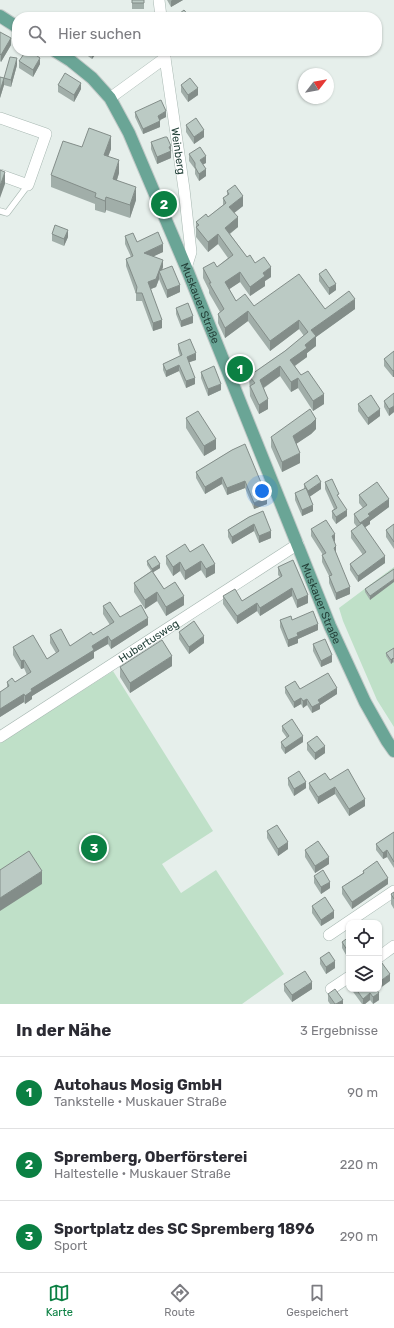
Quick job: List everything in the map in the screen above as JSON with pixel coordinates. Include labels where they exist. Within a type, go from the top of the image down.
[{"type":"main road","points":[[0,16],[12,24]]},
{"type":"main road","name":"Muskauer Straße","points":[[63,56],[92,78],[110,98],[129,133],[186,268],[333,633],[365,702],[387,742],[394,751]]},
{"type":"street","points":[[159,0],[160,12]]},
{"type":"street","name":"Weinberg","points":[[110,98],[162,56]]},
{"type":"street","name":"Weinberg","points":[[165,56],[184,189],[191,252],[186,268]]},
{"type":"street","points":[[0,118],[46,134],[28,185],[0,175]]},
{"type":"street","name":"Hubertusweg","points":[[0,737],[298,544]]},
{"type":"street","points":[[354,920],[394,891]]},
{"type":"street","points":[[329,935],[346,925]]},
{"type":"street","points":[[380,956],[394,946]]},
{"type":"street","points":[[331,989],[346,979]]},
{"type":"lane","points":[[0,211],[7,214],[28,185]]},
{"type":"green space","points":[[394,567],[394,727],[377,700],[343,621],[339,608]]},
{"type":"green space","points":[[113,671],[213,831],[162,864],[181,893],[216,870],[284,974],[242,1004],[0,1004],[0,743]]},
{"type":"building","points":[[132,0],[144,0],[144,3],[132,3]]},
{"type":"building","points":[[0,32],[11,38],[1,55],[0,54]]},
{"type":"building","points":[[22,56],[37,56],[40,58],[33,70],[19,61]]},
{"type":"building","points":[[10,57],[17,58],[11,80],[4,78]]},
{"type":"building","points":[[65,73],[81,83],[74,95],[58,85]]},
{"type":"building","points":[[0,77],[4,78],[0,91]]},
{"type":"building","points":[[190,78],[198,88],[188,95],[181,85]]},
{"type":"building","points":[[161,100],[166,111],[158,116],[160,121],[143,129],[135,112]]},
{"type":"building","points":[[196,118],[204,130],[194,137],[186,125]]},
{"type":"building","points":[[89,128],[111,136],[104,155],[119,160],[113,179],[136,187],[130,205],[106,197],[105,201],[95,197],[96,193],[51,175],[63,141],[82,147]]},
{"type":"building","points":[[167,137],[171,146],[169,147],[171,151],[157,157],[151,142]]},
{"type":"building","points":[[200,147],[206,156],[200,160],[206,169],[199,174],[195,167],[195,163],[189,154]]},
{"type":"building","points":[[0,170],[5,172],[0,186]]},
{"type":"building","points":[[235,185],[243,196],[229,207],[238,217],[225,228],[247,257],[250,255],[255,263],[264,257],[271,267],[263,273],[265,276],[250,287],[240,272],[225,282],[236,301],[245,294],[254,306],[299,274],[325,309],[349,291],[355,299],[311,330],[316,336],[305,345],[307,348],[290,360],[301,375],[308,371],[324,394],[313,401],[298,378],[291,382],[280,366],[260,380],[268,399],[259,405],[250,386],[255,383],[249,376],[285,351],[308,332],[299,320],[270,341],[248,311],[225,328],[218,314],[224,309],[209,283],[211,283],[203,268],[214,262],[217,267],[233,255],[218,234],[208,242],[196,227],[199,225],[196,222],[206,214],[208,217],[226,203],[223,198],[229,194],[227,191]]},
{"type":"building","points":[[55,225],[68,230],[64,239],[52,234]]},
{"type":"building","points":[[158,232],[163,244],[144,253],[163,260],[156,279],[148,282],[162,320],[153,323],[142,293],[136,293],[137,287],[126,259],[133,256],[125,236],[133,233],[137,242]]},
{"type":"building","points":[[172,266],[180,285],[167,290],[159,271]]},
{"type":"building","points":[[326,269],[336,284],[329,288],[319,274]]},
{"type":"building","points":[[188,303],[193,316],[181,321],[176,308]]},
{"type":"building","points":[[190,339],[196,353],[187,357],[195,378],[186,381],[179,365],[166,371],[163,364],[182,355],[178,344]]},
{"type":"building","points":[[394,351],[394,370],[393,371],[384,359]]},
{"type":"building","points":[[214,366],[221,384],[208,389],[201,372]]},
{"type":"building","points":[[394,393],[394,406],[389,409],[384,401]]},
{"type":"building","points":[[371,395],[380,409],[368,418],[358,404]]},
{"type":"building","points":[[310,409],[316,419],[293,436],[300,453],[282,462],[271,437]]},
{"type":"building","points":[[198,411],[216,439],[204,446],[186,418]]},
{"type":"building","points":[[245,444],[267,497],[254,503],[245,481],[227,488],[222,477],[205,487],[196,472],[232,450]]},
{"type":"building","points":[[317,475],[321,482],[308,491],[304,484]]},
{"type":"building","points":[[332,479],[339,494],[337,495],[347,510],[336,517],[332,511],[337,508],[325,482]]},
{"type":"building","points":[[377,482],[389,499],[368,514],[370,516],[360,523],[354,514],[367,505],[359,495]]},
{"type":"building","points":[[306,488],[313,505],[302,510],[295,493]]},
{"type":"building","points":[[263,511],[271,531],[259,536],[254,524],[232,537],[228,530],[249,517]]},
{"type":"building","points":[[326,520],[335,534],[332,536],[336,546],[334,548],[350,587],[336,593],[329,576],[332,575],[322,555],[326,553],[311,529]]},
{"type":"building","points":[[362,523],[385,556],[358,576],[350,564],[366,552],[351,531]]},
{"type":"building","points":[[394,524],[394,542],[386,530]]},
{"type":"building","points":[[185,544],[190,552],[203,544],[215,564],[206,569],[201,561],[185,571],[180,562],[173,567],[166,556]]},
{"type":"building","points":[[155,556],[160,564],[152,569],[147,561]]},
{"type":"building","points":[[293,560],[308,595],[297,600],[292,588],[260,608],[257,603],[237,616],[223,596],[235,589],[242,601],[282,576],[278,567]]},
{"type":"building","points":[[394,569],[394,579],[370,596],[365,589]]},
{"type":"building","points":[[152,571],[164,589],[175,582],[184,596],[166,607],[157,592],[145,600],[134,583]]},
{"type":"building","points":[[110,602],[120,617],[141,605],[148,618],[111,641],[108,636],[92,646],[94,650],[31,689],[32,691],[25,696],[24,694],[0,709],[0,692],[9,686],[7,682],[12,678],[15,682],[31,672],[24,660],[21,661],[13,647],[33,635],[47,659],[59,651],[50,635],[61,629],[70,646],[91,632],[93,635],[114,622],[103,606]]},
{"type":"building","points":[[313,611],[318,624],[297,633],[298,636],[288,640],[280,620],[291,616],[292,620]]},
{"type":"building","points":[[194,621],[204,636],[189,647],[179,632]]},
{"type":"building","points":[[325,639],[332,655],[321,661],[313,644]]},
{"type":"building","points":[[162,640],[172,656],[130,683],[120,667]]},
{"type":"building","points":[[394,648],[394,659],[393,658],[391,660],[386,653]]},
{"type":"building","points":[[328,673],[337,688],[318,700],[320,703],[312,707],[307,699],[303,701],[301,698],[294,702],[285,687],[295,681],[300,689]]},
{"type":"building","points":[[292,719],[303,736],[285,748],[281,742],[289,736],[282,726]]},
{"type":"building","points":[[317,736],[325,746],[315,753],[307,743]]},
{"type":"building","points":[[348,769],[365,799],[349,809],[335,787],[318,797],[309,783],[325,773],[330,780]]},
{"type":"building","points":[[299,771],[306,782],[294,789],[288,778]]},
{"type":"building","points":[[277,825],[288,842],[278,849],[267,831]]},
{"type":"building","points":[[394,832],[394,862],[387,850],[383,853],[376,844]]},
{"type":"building","points":[[318,841],[329,857],[315,866],[305,850]]},
{"type":"building","points":[[29,851],[42,871],[0,898],[0,870]]},
{"type":"building","points":[[377,861],[388,878],[352,902],[342,887],[364,873],[363,871]]},
{"type":"building","points":[[323,870],[330,882],[321,887],[314,876]]},
{"type":"building","points":[[394,892],[394,899],[391,894]]},
{"type":"building","points":[[325,897],[334,911],[321,920],[312,906]]},
{"type":"building","points":[[346,939],[346,948],[342,942]]},
{"type":"building","points":[[329,952],[335,961],[326,967],[320,958]]},
{"type":"building","points":[[382,963],[390,974],[382,980]]},
{"type":"building","points":[[305,971],[312,982],[292,995],[284,984]]},
{"type":"building","points":[[335,989],[343,1000],[336,1004],[328,994]]},
{"type":"building","points":[[358,992],[379,993],[373,997],[370,993],[363,999]]},
{"type":"place","name":"Spremberg, Oberförsterei","points":[[164,204]]},
{"type":"place","name":"Autohaus Mosig GmbH","points":[[240,369]]},
{"type":"place","name":"Sportplatz des SC Spremberg 1896","points":[[94,848]]}]
